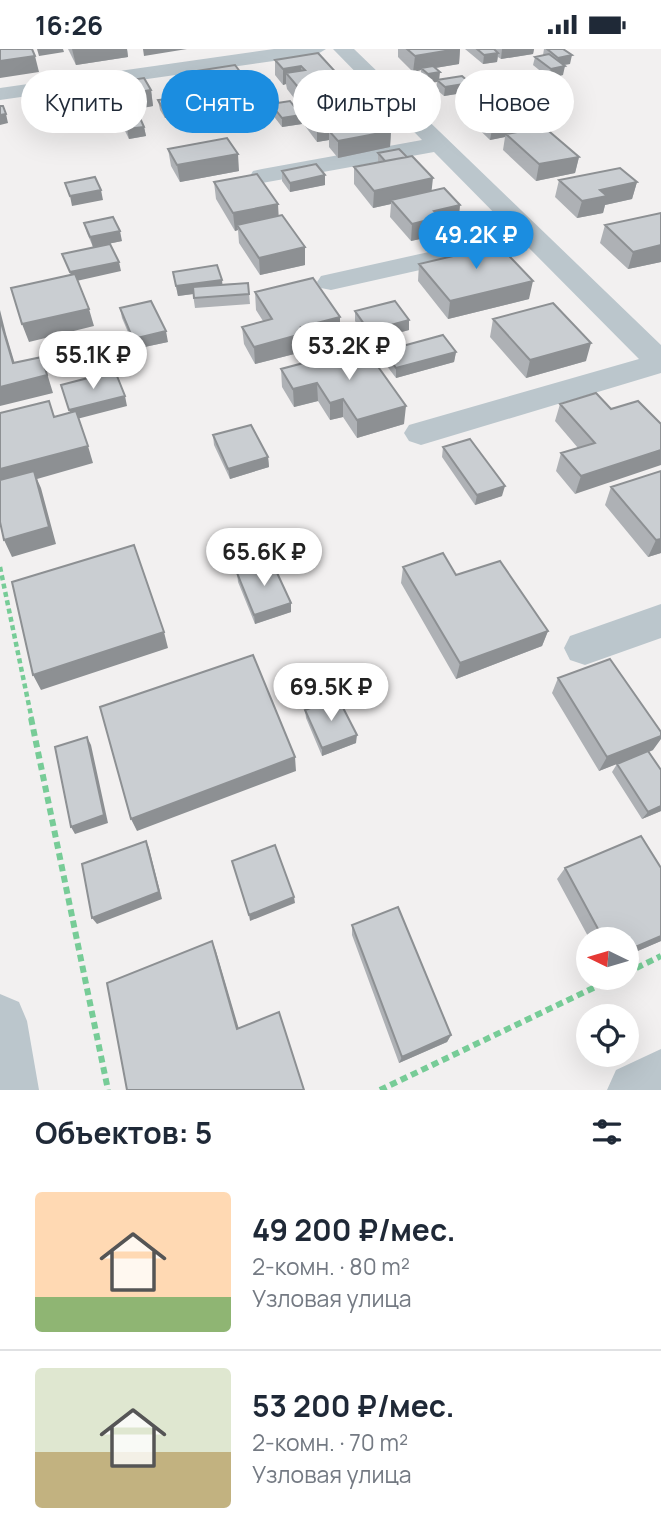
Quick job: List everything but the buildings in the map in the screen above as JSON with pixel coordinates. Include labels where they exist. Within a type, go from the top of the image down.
[{"type":"street","points":[[0,94],[316,49]]},
{"type":"street","points":[[343,49],[661,363],[421,433]]},
{"type":"street","points":[[262,176],[441,144]]},
{"type":"street","points":[[331,282],[535,236]]},
{"type":"street","points":[[586,648],[661,621]]},
{"type":"street","points":[[0,1021],[10,1090]]},
{"type":"street","points":[[636,1090],[661,1077]]},
{"type":"path","points":[[0,567],[108,1090]]},
{"type":"path","points":[[639,966],[661,956]]},
{"type":"path","points":[[380,1090],[587,991]]}]
